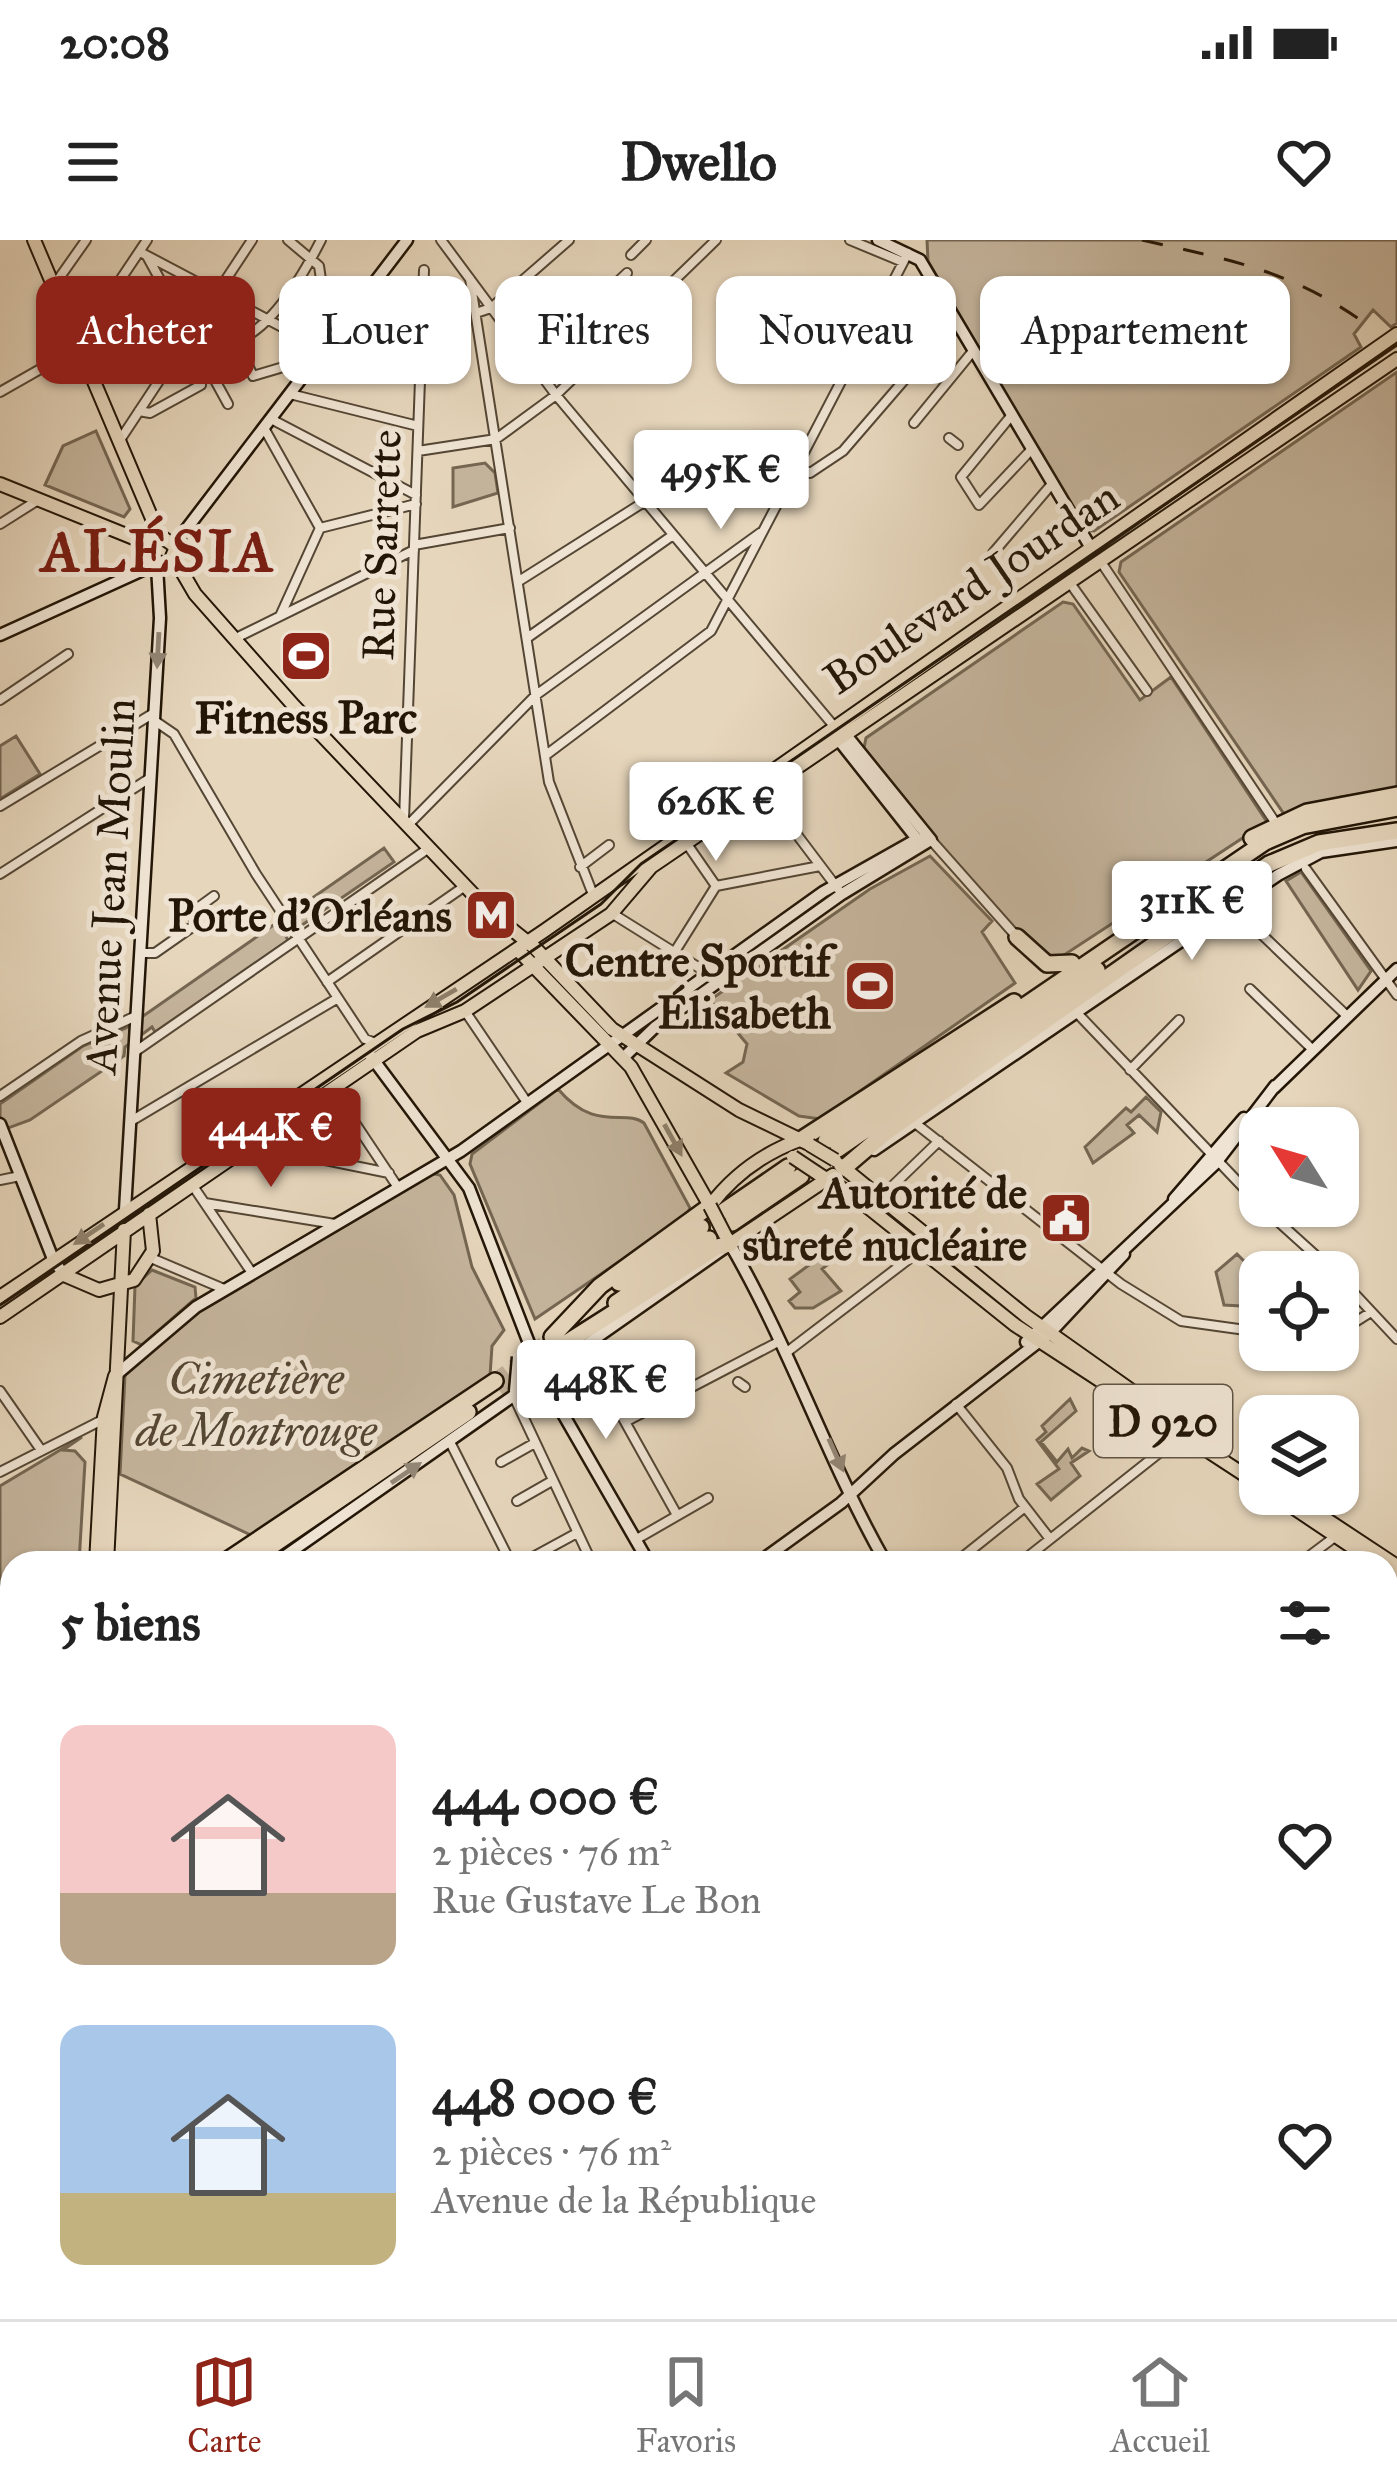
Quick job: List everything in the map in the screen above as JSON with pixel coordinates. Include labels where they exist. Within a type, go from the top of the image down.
[{"type":"highway","points":[[826,1150],[1014,1002],[1225,856],[1307,812],[1397,795]]},
{"type":"highway","points":[[947,1058],[1265,842],[1303,826],[1397,808]]},
{"type":"highway","points":[[826,1150],[1021,1024],[1263,854],[1323,830],[1397,818]]},
{"type":"highway","points":[[826,1150],[884,1133],[1249,876],[1319,843],[1397,831]]},
{"type":"highway","points":[[1017,937],[1047,964],[1072,962]]},
{"type":"highway","points":[[1021,1024],[1160,942]]},
{"type":"highway","points":[[826,1150],[1014,1002]]},
{"type":"highway","points":[[548,1345],[600,1286],[719,1226],[805,1170]]},
{"type":"highway","points":[[548,1345],[596,1329],[716,1247],[719,1226]]},
{"type":"highway","points":[[280,1551],[506,1390]]},
{"type":"highway","points":[[261,1551],[506,1390]]},
{"type":"main road","points":[[34,240],[50,276]]},
{"type":"main road","points":[[380,276],[407,240]]},
{"type":"main road","points":[[878,240],[905,257],[920,260],[930,276]]},
{"type":"main road","points":[[905,257],[914,240]]},
{"type":"main road","points":[[956,320],[1091,548]]},
{"type":"main road","name":"Boulevard Jourdan","points":[[0,1297],[594,897],[833,725],[1397,334]]},
{"type":"main road","name":"Boulevard Jourdan","points":[[0,1317],[377,1058],[425,1027],[465,1011],[611,914],[646,872],[686,843],[1397,358]]},
{"type":"main road","points":[[96,384],[160,535],[174,551],[186,583],[464,886],[539,962],[623,1035],[739,1110],[826,1150]]},
{"type":"main road","points":[[0,635],[155,566],[174,551],[298,384]]},
{"type":"main road","points":[[0,484],[146,543]]},
{"type":"main road","points":[[146,543],[160,535]]},
{"type":"main road","points":[[146,543],[145,556],[155,566]]},
{"type":"main road","name":"Avenue Jean Moulin","points":[[125,1210],[155,717],[155,566]]},
{"type":"main road","points":[[833,725],[916,839]]},
{"type":"main road","points":[[841,739],[932,839]]},
{"type":"main road","points":[[115,1376],[191,1311],[447,1157],[916,839],[932,839]]},
{"type":"main road","points":[[838,889],[932,839]]},
{"type":"main road","points":[[719,1226],[730,1180],[778,1148],[826,1150],[915,1123],[1278,874],[1321,852],[1397,841]]},
{"type":"main road","points":[[539,962],[623,1058],[784,1346],[880,1551]]},
{"type":"main road","points":[[774,1551],[850,1494],[1040,1334],[1166,1212],[1275,1086],[1397,969]]},
{"type":"main road","points":[[623,1058],[712,979]]},
{"type":"main road","points":[[369,1045],[383,1051],[377,1058],[469,1188],[522,1325],[506,1390]]},
{"type":"main road","points":[[2,1129],[52,1259],[64,1275],[91,1289],[119,1287],[134,1280],[151,1258],[155,1236],[149,1214]]},
{"type":"main road","points":[[778,1148],[805,1170]]},
{"type":"main road","points":[[281,1551],[450,1442],[506,1390],[542,1377],[585,1350],[719,1226],[805,1170],[826,1150]]},
{"type":"main road","name":"D 920","points":[[826,1150],[1040,1334],[1239,1471]]},
{"type":"main road","name":"D 920","points":[[805,1170],[922,1249],[959,1287],[1100,1370],[1239,1462]]},
{"type":"main road","points":[[97,1551],[125,1210]]},
{"type":"main road","points":[[522,1325],[548,1345],[542,1377],[642,1551]]},
{"type":"main road","points":[[106,1551],[109,1418]]},
{"type":"main road","name":"D 920","points":[[1304,1515],[1358,1551]]},
{"type":"main road","name":"D 920","points":[[1320,1515],[1374,1551]]},
{"type":"street","points":[[61,276],[86,240]]},
{"type":"street","points":[[127,276],[147,240]]},
{"type":"street","points":[[228,276],[252,240]]},
{"type":"street","points":[[288,240],[313,256],[321,276]]},
{"type":"street","points":[[255,329],[321,240]]},
{"type":"street","points":[[441,240],[468,276]]},
{"type":"street","points":[[476,313],[491,308],[568,240]]},
{"type":"street","points":[[631,255],[646,240]]},
{"type":"street","points":[[696,240],[707,250]]},
{"type":"street","points":[[417,451],[496,439],[556,395],[716,240]]},
{"type":"street","points":[[546,755],[711,632],[905,257],[850,240]]},
{"type":"street","points":[[143,253],[187,276]]},
{"type":"street","points":[[143,253],[156,276]]},
{"type":"street","name":"Rue Sarrette","points":[[424,270],[424,276]]},
{"type":"street","points":[[624,276],[627,273]]},
{"type":"street","points":[[471,280],[495,313]]},
{"type":"street","points":[[471,285],[549,782],[594,897]]},
{"type":"street","points":[[255,312],[279,325]]},
{"type":"street","points":[[914,423],[973,351]]},
{"type":"street","points":[[0,392],[36,371]]},
{"type":"street","points":[[120,440],[157,384]]},
{"type":"street","points":[[218,384],[229,404]]},
{"type":"street","name":"Rue Sarrette","points":[[406,824],[420,384]]},
{"type":"street","points":[[548,384],[833,725]]},
{"type":"street","points":[[797,467],[810,473],[843,451],[901,384]]},
{"type":"street","points":[[139,411],[150,413],[200,385]]},
{"type":"street","points":[[290,394],[418,426]]},
{"type":"street","points":[[1011,416],[961,477],[980,505],[1031,450]]},
{"type":"street","points":[[268,424],[416,500]]},
{"type":"street","points":[[268,424],[320,528]]},
{"type":"street","points":[[949,438],[958,445]]},
{"type":"street","points":[[992,554],[1051,485]]},
{"type":"street","points":[[0,524],[38,500]]},
{"type":"street","points":[[281,616],[320,528],[416,500]]},
{"type":"street","points":[[519,580],[644,502]]},
{"type":"street","points":[[234,638],[414,547],[510,528]]},
{"type":"street","points":[[406,824],[536,695],[761,533]]},
{"type":"street","points":[[527,638],[673,536]]},
{"type":"street","points":[[1100,560],[1273,819]]},
{"type":"street","points":[[1070,583],[1147,692]]},
{"type":"street","points":[[0,700],[68,655]]},
{"type":"street","points":[[0,806],[155,717],[174,734],[297,940],[369,1045]]},
{"type":"street","points":[[0,874],[150,778]]},
{"type":"street","points":[[763,790],[838,889]]},
{"type":"street","points":[[932,839],[1017,937]]},
{"type":"street","points":[[686,843],[716,886]]},
{"type":"street","points":[[580,867],[609,845]]},
{"type":"street","points":[[135,1045],[429,848]]},
{"type":"street","points":[[674,953],[716,886],[820,866]]},
{"type":"street","points":[[1306,869],[1397,995]]},
{"type":"street","points":[[327,982],[464,886]]},
{"type":"street","points":[[140,953],[155,953],[195,925],[192,912],[214,896]]},
{"type":"street","points":[[1232,907],[1347,1016]]},
{"type":"street","points":[[611,914],[712,979]]},
{"type":"street","points":[[1250,989],[1312,1049]]},
{"type":"street","points":[[131,1121],[338,998]]},
{"type":"street","points":[[465,1011],[526,1101]]},
{"type":"street","points":[[1078,1013],[1239,1184]]},
{"type":"street","points":[[0,1096],[81,1041],[137,1018]]},
{"type":"street","points":[[1130,1070],[1179,1020]]},
{"type":"street","points":[[332,1089],[398,1186]]},
{"type":"street","points":[[915,1123],[1106,1272],[1189,1324],[1239,1330]]},
{"type":"street","points":[[879,1199],[938,1142]]},
{"type":"street","points":[[251,1145],[389,1173]]},
{"type":"street","points":[[0,1180],[20,1176]]},
{"type":"street","points":[[192,1185],[252,1273]]},
{"type":"street","points":[[205,1203],[335,1224]]},
{"type":"street","points":[[1285,1227],[1311,1251]]},
{"type":"street","points":[[626,1422],[784,1346],[922,1249]]},
{"type":"street","points":[[151,1258],[225,1290]]},
{"type":"street","points":[[1359,1299],[1397,1339]]},
{"type":"street","points":[[1359,1320],[1371,1312]]},
{"type":"street","points":[[585,1350],[677,1515]]},
{"type":"street","points":[[506,1390],[587,1551]]},
{"type":"street","points":[[0,1391],[41,1450]]},
{"type":"street","points":[[956,1404],[1007,1468],[1025,1507],[1050,1539]]},
{"type":"street","points":[[0,1472],[109,1418]]},
{"type":"street","points":[[1035,1551],[1183,1434]]},
{"type":"street","points":[[450,1442],[505,1551]]},
{"type":"street","points":[[501,1462],[533,1444]]},
{"type":"street","points":[[517,1501],[552,1481]]},
{"type":"street","points":[[635,1540],[708,1498]]},
{"type":"street","points":[[970,1551],[1025,1507]]},
{"type":"street","points":[[544,1551],[578,1532]]},
{"type":"street","points":[[1316,1551],[1336,1536]]},
{"type":"green space","points":[[927,240],[1397,240],[1397,323],[1391,327],[1373,310],[1354,334],[1361,347],[1094,531],[1086,530],[999,384],[1290,384],[1290,276],[980,276],[980,351],[956,309],[956,276],[937,276],[928,261]]},
{"type":"green space","points":[[1397,372],[1397,789],[1341,797],[1284,814],[1119,572],[1121,562]]},
{"type":"green space","points":[[96,431],[130,509],[124,517],[45,485],[63,446]]},
{"type":"green space","points":[[485,463],[495,473],[498,493],[453,507],[453,468]]},
{"type":"green space","points":[[1063,602],[1073,604],[1140,700],[1171,677],[1267,822],[1058,959],[1036,953],[936,841],[864,748],[866,738]]},
{"type":"green space","points":[[16,736],[40,774],[0,799],[0,746]]},
{"type":"green space","points":[[384,848],[394,862],[286,936],[288,941],[155,1032],[152,1027],[125,1047],[124,1056],[30,1120],[0,1131],[0,1104],[83,1046],[126,1028]]},
{"type":"green space","name":"Centre Sportif Élisabeth","points":[[930,856],[992,921],[982,932],[1015,983],[820,1119],[799,1116],[726,1073],[743,1062],[747,1044],[710,1000],[870,889]]},
{"type":"green space","points":[[1301,872],[1371,971],[1358,990],[1286,881]]},
{"type":"green space","points":[[558,1089],[597,1116],[644,1123],[690,1208],[686,1216],[535,1319],[470,1164],[472,1154]]},
{"type":"green space","points":[[1146,1097],[1161,1112],[1157,1132],[1139,1115],[1127,1125],[1134,1133],[1093,1163],[1085,1147],[1126,1108],[1131,1112]]},
{"type":"green space","name":"Cimetière de Montrouge","points":[[430,1173],[440,1175],[454,1195],[472,1267],[504,1330],[492,1346],[490,1376],[253,1536],[120,1474],[125,1375],[194,1315]]},
{"type":"green space","points":[[827,1252],[835,1259],[822,1269],[841,1291],[813,1308],[795,1308],[789,1301],[800,1292],[790,1279]]},
{"type":"green space","points":[[1239,1256],[1239,1306],[1224,1305],[1216,1272]]},
{"type":"green space","points":[[152,1270],[195,1287],[196,1298],[142,1345],[133,1341],[135,1286]]},
{"type":"green space","points":[[1070,1399],[1076,1411],[1041,1442],[1057,1462],[1068,1449],[1072,1458],[1082,1448],[1089,1451],[1071,1463],[1080,1476],[1051,1500],[1037,1484],[1059,1469],[1037,1440],[1046,1432],[1042,1426]]},
{"type":"green space","points":[[82,1437],[63,1450],[75,1451],[85,1462],[80,1551],[0,1551],[0,1486]]},
{"type":"tunnel","points":[[495,1381],[545,1343]]},
{"type":"tunnel","points":[[499,1390],[552,1353]]},
{"type":"tram line","points":[[0,1305],[403,1029],[457,1002],[601,904],[641,864],[1397,345]]},
{"type":"railway","points":[[1142,240],[1285,279],[1366,324]]},
{"type":"place","name":"Fitness Parc","points":[[306,656]]},
{"type":"place","name":"Porte d'Orléans","points":[[491,915]]},
{"type":"place","name":"Centre Sportif Élisabeth","points":[[870,986]]},
{"type":"place","name":"Autorité de sûreté nucléaire","points":[[1066,1218]]},
{"type":"district","name":"ALÉSIA","points":[[159,551]]}]
